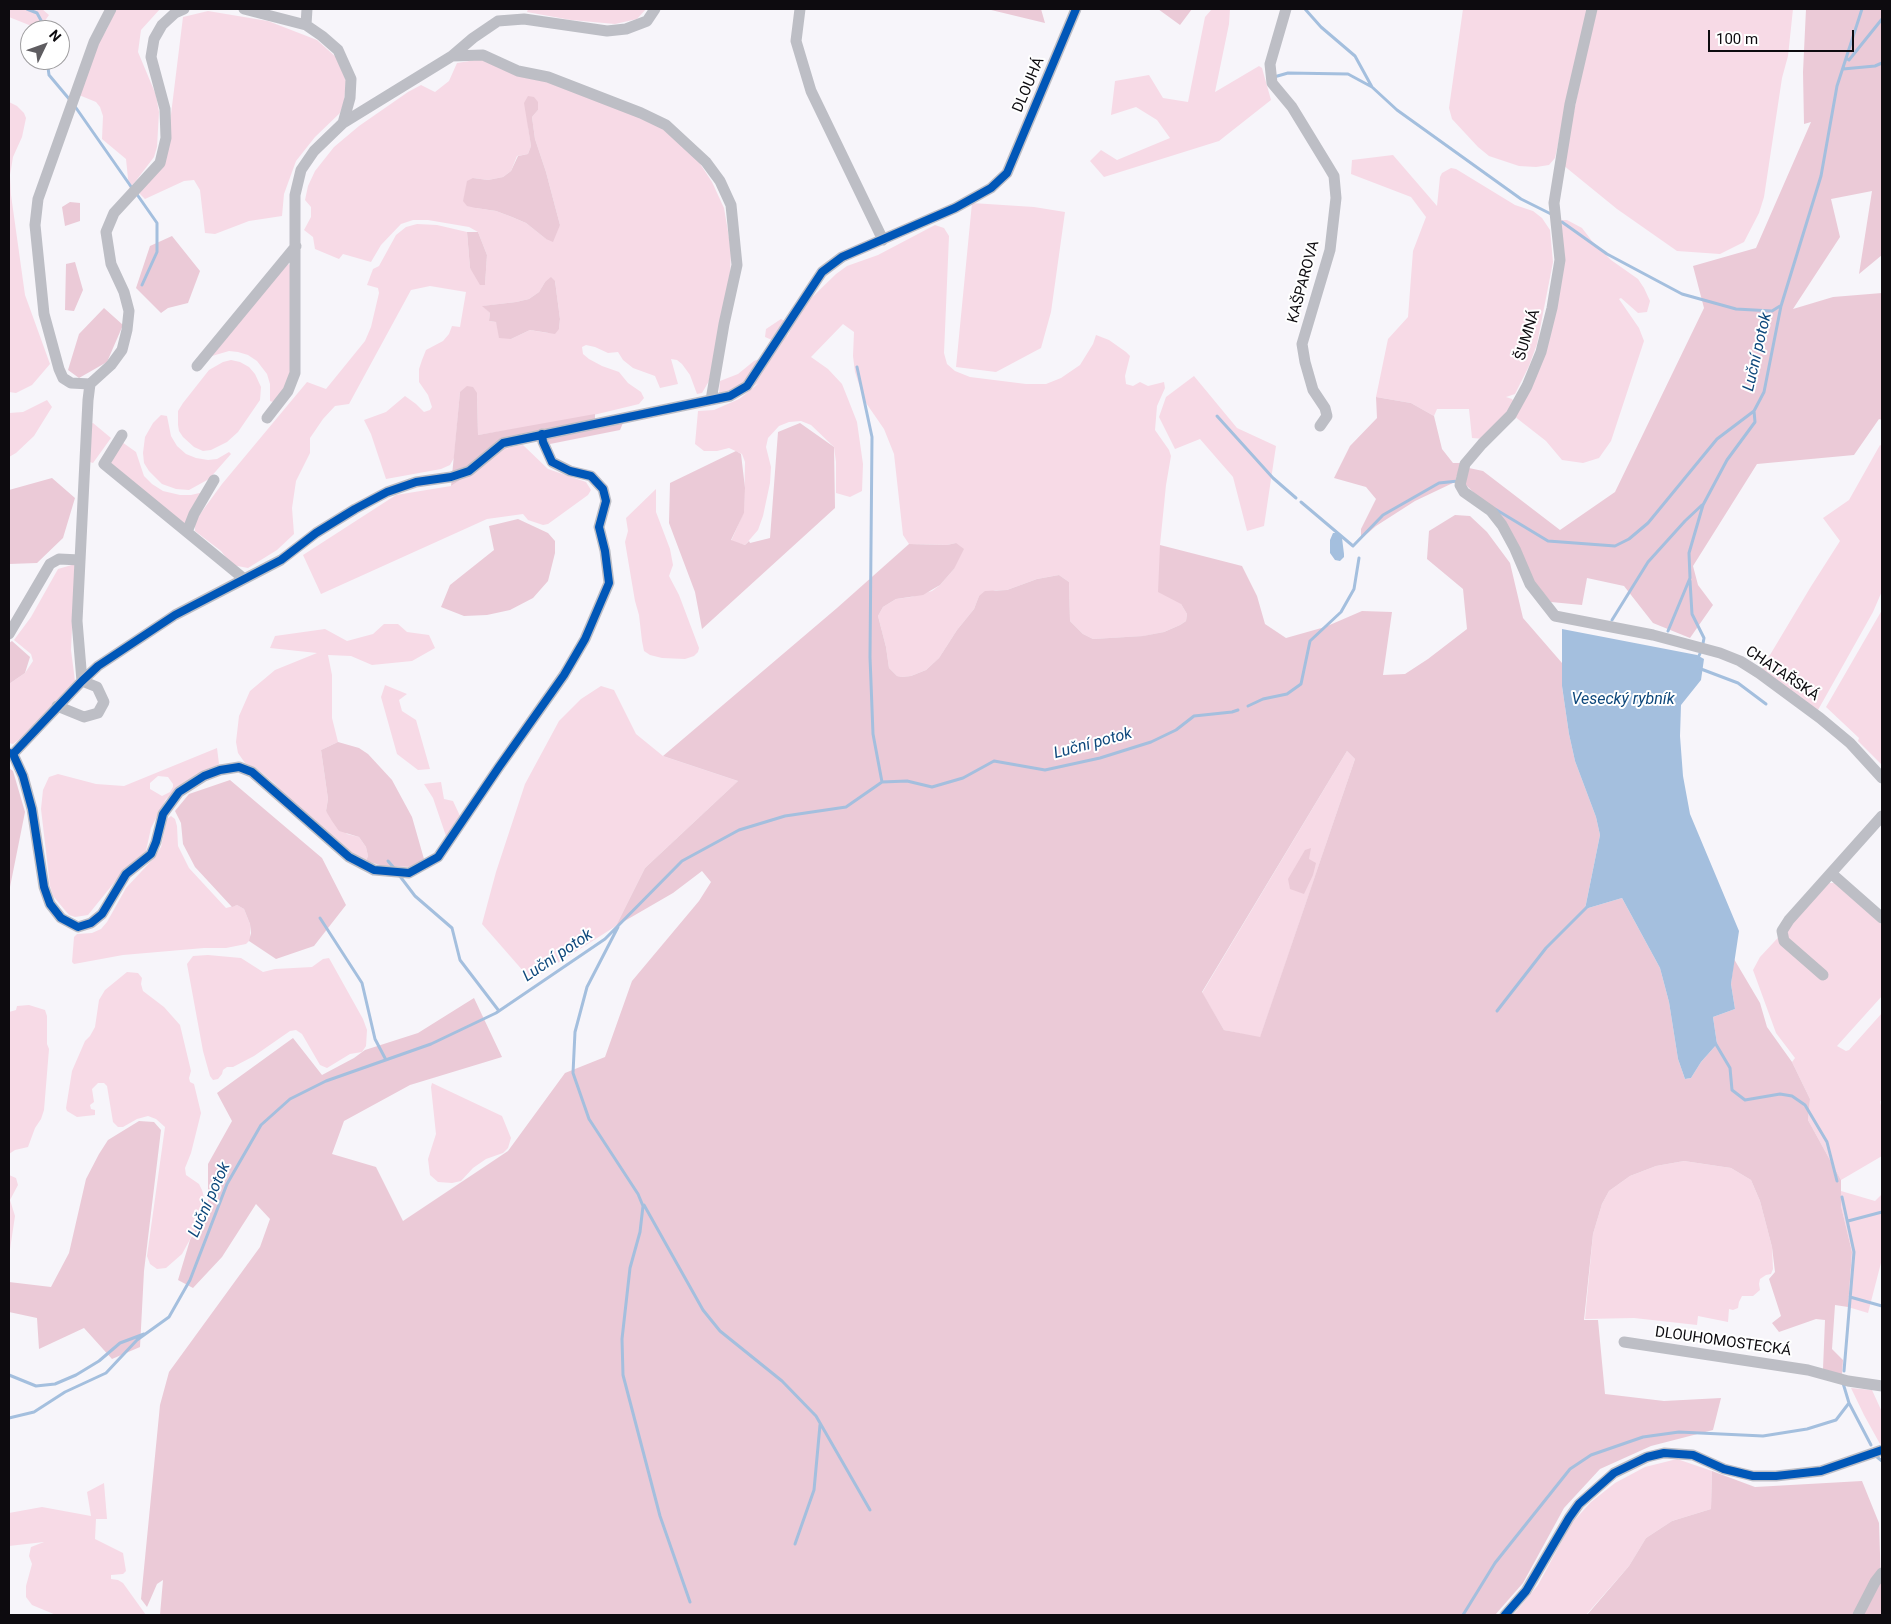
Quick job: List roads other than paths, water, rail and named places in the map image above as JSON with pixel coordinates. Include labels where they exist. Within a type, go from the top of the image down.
[{"type":"street","points":[[90,384],[71,383],[63,378],[59,369],[44,314],[34,225],[38,199],[94,42],[111,9]]},
{"type":"street","points":[[82,681],[77,621],[87,410],[90,384],[110,365],[122,350],[129,311],[124,292],[111,264],[106,232],[114,213],[160,163],[166,138],[165,109],[151,57],[154,39],[162,24],[175,13],[184,9]]},
{"type":"street","points":[[244,9],[306,25],[338,50],[346,64],[351,79],[350,98],[343,123]]},
{"type":"street","points":[[306,25],[307,9]]},
{"type":"street","points":[[267,418],[288,391],[295,373],[295,195],[301,170],[314,151],[343,123],[452,56],[473,38],[498,21],[524,18],[606,31],[626,29],[647,22],[655,9]]},
{"type":"street","points":[[542,434],[543,442],[552,462],[570,472],[591,476],[603,489],[606,501],[599,526],[605,551],[609,583],[585,639],[564,675],[438,857],[409,873],[374,870],[349,857],[252,772],[238,767],[220,770],[204,776],[179,792],[163,814],[151,854],[126,874],[102,914],[91,923],[78,927],[61,918],[50,904],[44,887],[32,809],[23,776],[11,753],[98,666],[175,615],[280,560],[316,533],[387,492],[416,482],[451,477],[469,471],[503,443],[542,434],[730,396],[747,386],[822,272],[842,257],[883,240],[811,91],[796,41],[800,9]]},
{"type":"street","name":"DLOUHÁ","points":[[883,240],[955,208],[991,188],[1007,173],[1076,9]]},
{"type":"street","name":"KAŠPAROVA","points":[[1286,9],[1270,64],[1272,83],[1292,107],[1334,176],[1336,198],[1330,250],[1302,344],[1313,390],[1325,408],[1327,416],[1320,426]]},
{"type":"street","name":"ŠUMNÁ","points":[[1555,616],[1530,584],[1502,525],[1491,512],[1464,492],[1460,485],[1465,464],[1482,444],[1511,416],[1527,386],[1541,352],[1552,308],[1560,260],[1554,203],[1570,104],[1592,9]]},
{"type":"street","points":[[452,56],[483,55],[518,71],[548,77],[641,113],[666,125],[706,162],[720,181],[731,204],[737,265],[724,324],[711,400]]},
{"type":"street","points":[[197,366],[296,246]]},
{"type":"street","points":[[122,435],[104,464],[243,578]]},
{"type":"street","points":[[187,532],[194,514],[214,480]]},
{"type":"street","points":[[9,634],[50,564],[59,559],[80,560]]},
{"type":"street","name":"CHATAŘSKÁ","points":[[1555,616],[1653,635],[1720,653],[1740,662],[1759,673],[1820,718],[1850,743],[1882,778]]},
{"type":"street","points":[[57,706],[84,717],[98,713],[104,702],[97,687],[82,681]]},
{"type":"street","points":[[1823,976],[1784,941],[1782,931],[1789,920],[1882,816]]},
{"type":"street","points":[[1832,874],[1882,918]]},
{"type":"street","name":"DLOUHOMOSTECKÁ","points":[[1624,1342],[1808,1370],[1818,1374],[1882,1386]]},
{"type":"street","points":[[1505,1615],[1526,1591],[1568,1518],[1579,1504],[1602,1482],[1647,1458],[1664,1453],[1686,1454],[1693,1455],[1724,1469],[1753,1476],[1776,1476],[1821,1471],[1882,1450]]},
{"type":"street","points":[[1858,1615],[1875,1582],[1882,1573]]},
{"type":"water","points":[[1333,533],[1338,533],[1342,538],[1344,557],[1340,561],[1335,560],[1330,553],[1330,540]]},
{"type":"water","name":"Vesecký rybník","points":[[1562,629],[1697,655],[1704,659],[1701,680],[1681,705],[1680,736],[1683,776],[1690,814],[1739,931],[1731,984],[1735,1009],[1713,1017],[1717,1044],[1701,1062],[1691,1078],[1685,1079],[1678,1059],[1669,1002],[1660,968],[1622,898],[1585,909],[1600,835],[1596,817],[1575,761],[1569,734],[1562,686]]},
{"type":"waterway","points":[[27,9],[37,13],[41,20]]},
{"type":"waterway","points":[[1305,9],[1321,27],[1355,56],[1372,87],[1397,110],[1521,199],[1553,215]]},
{"type":"waterway","name":"Luční potok","points":[[1495,509],[1548,541],[1615,546],[1629,539],[1648,523],[1717,439],[1754,411],[1764,392],[1781,306],[1821,176],[1837,86],[1862,9]]},
{"type":"waterway","points":[[1846,58],[1849,60],[1882,19]]},
{"type":"waterway","points":[[1843,69],[1875,66],[1882,63]]},
{"type":"waterway","points":[[48,70],[49,75],[70,100]]},
{"type":"waterway","points":[[1274,77],[1288,73],[1348,74],[1372,87]]},
{"type":"waterway","points":[[74,105],[132,188]]},
{"type":"waterway","points":[[136,193],[157,223],[157,252],[142,285]]},
{"type":"waterway","points":[[1562,222],[1607,254],[1682,294],[1736,309],[1772,311],[1780,306]]},
{"type":"waterway","points":[[857,367],[872,437],[870,657],[873,734],[882,782]]},
{"type":"waterway","points":[[1668,631],[1690,578],[1689,553],[1703,505],[1727,460],[1755,422],[1754,411]]},
{"type":"waterway","points":[[1217,416],[1273,478],[1296,498]]},
{"type":"waterway","name":"Luční potok","points":[[1353,546],[1383,515],[1439,483],[1458,481]]},
{"type":"waterway","points":[[1301,502],[1353,546]]},
{"type":"waterway","points":[[1612,620],[1648,562],[1702,505]]},
{"type":"waterway","name":"Luční potok","points":[[1248,706],[1263,699],[1287,694],[1301,684],[1310,641],[1341,612],[1354,589],[1359,558]]},
{"type":"waterway","points":[[1690,581],[1692,614],[1704,638],[1698,658]]},
{"type":"waterway","points":[[1701,669],[1738,683],[1766,704]]},
{"type":"waterway","name":"Luční potok","points":[[9,1418],[34,1412],[65,1392],[106,1373],[137,1340],[169,1317],[190,1280],[227,1184],[261,1125],[290,1099],[326,1081],[431,1044],[496,1013],[605,939],[682,861],[739,830],[785,816],[846,807],[882,782],[907,781],[932,787],[963,778],[994,761],[1045,770],[1100,758],[1151,742],[1176,730],[1194,716],[1238,710]]},
{"type":"waterway","points":[[388,861],[394,868]]},
{"type":"waterway","points":[[399,875],[415,896],[452,928],[460,960],[499,1011]]},
{"type":"waterway","points":[[1497,1011],[1546,948],[1588,906]]},
{"type":"waterway","points":[[320,918],[362,983],[375,1039],[386,1060]]},
{"type":"waterway","points":[[618,927],[587,987],[575,1032],[573,1073],[589,1119],[638,1194],[643,1206],[640,1232],[630,1268],[622,1339],[623,1375],[660,1516],[690,1602]]},
{"type":"waterway","points":[[1714,1041],[1730,1068],[1732,1090],[1745,1100],[1780,1094],[1792,1096],[1805,1105],[1827,1142],[1837,1181]]},
{"type":"waterway","points":[[1842,1197],[1854,1252],[1844,1371]]},
{"type":"waterway","points":[[644,1205],[703,1310],[720,1331],[782,1381],[816,1416],[870,1510]]},
{"type":"waterway","points":[[1848,1221],[1882,1212]]},
{"type":"waterway","points":[[1850,1297],[1882,1306]]},
{"type":"waterway","points":[[9,1375],[36,1386],[55,1384],[76,1375],[99,1361],[120,1343],[144,1334]]},
{"type":"waterway","points":[[1843,1383],[1849,1403],[1871,1445]]},
{"type":"waterway","points":[[1463,1615],[1495,1563],[1570,1469],[1591,1455],[1643,1437],[1679,1432],[1763,1436],[1807,1429],[1836,1420],[1849,1403]]},
{"type":"waterway","points":[[795,1544],[814,1490],[820,1425]]},
{"type":"waterway","points":[[1877,1457],[1882,1461]]}]
